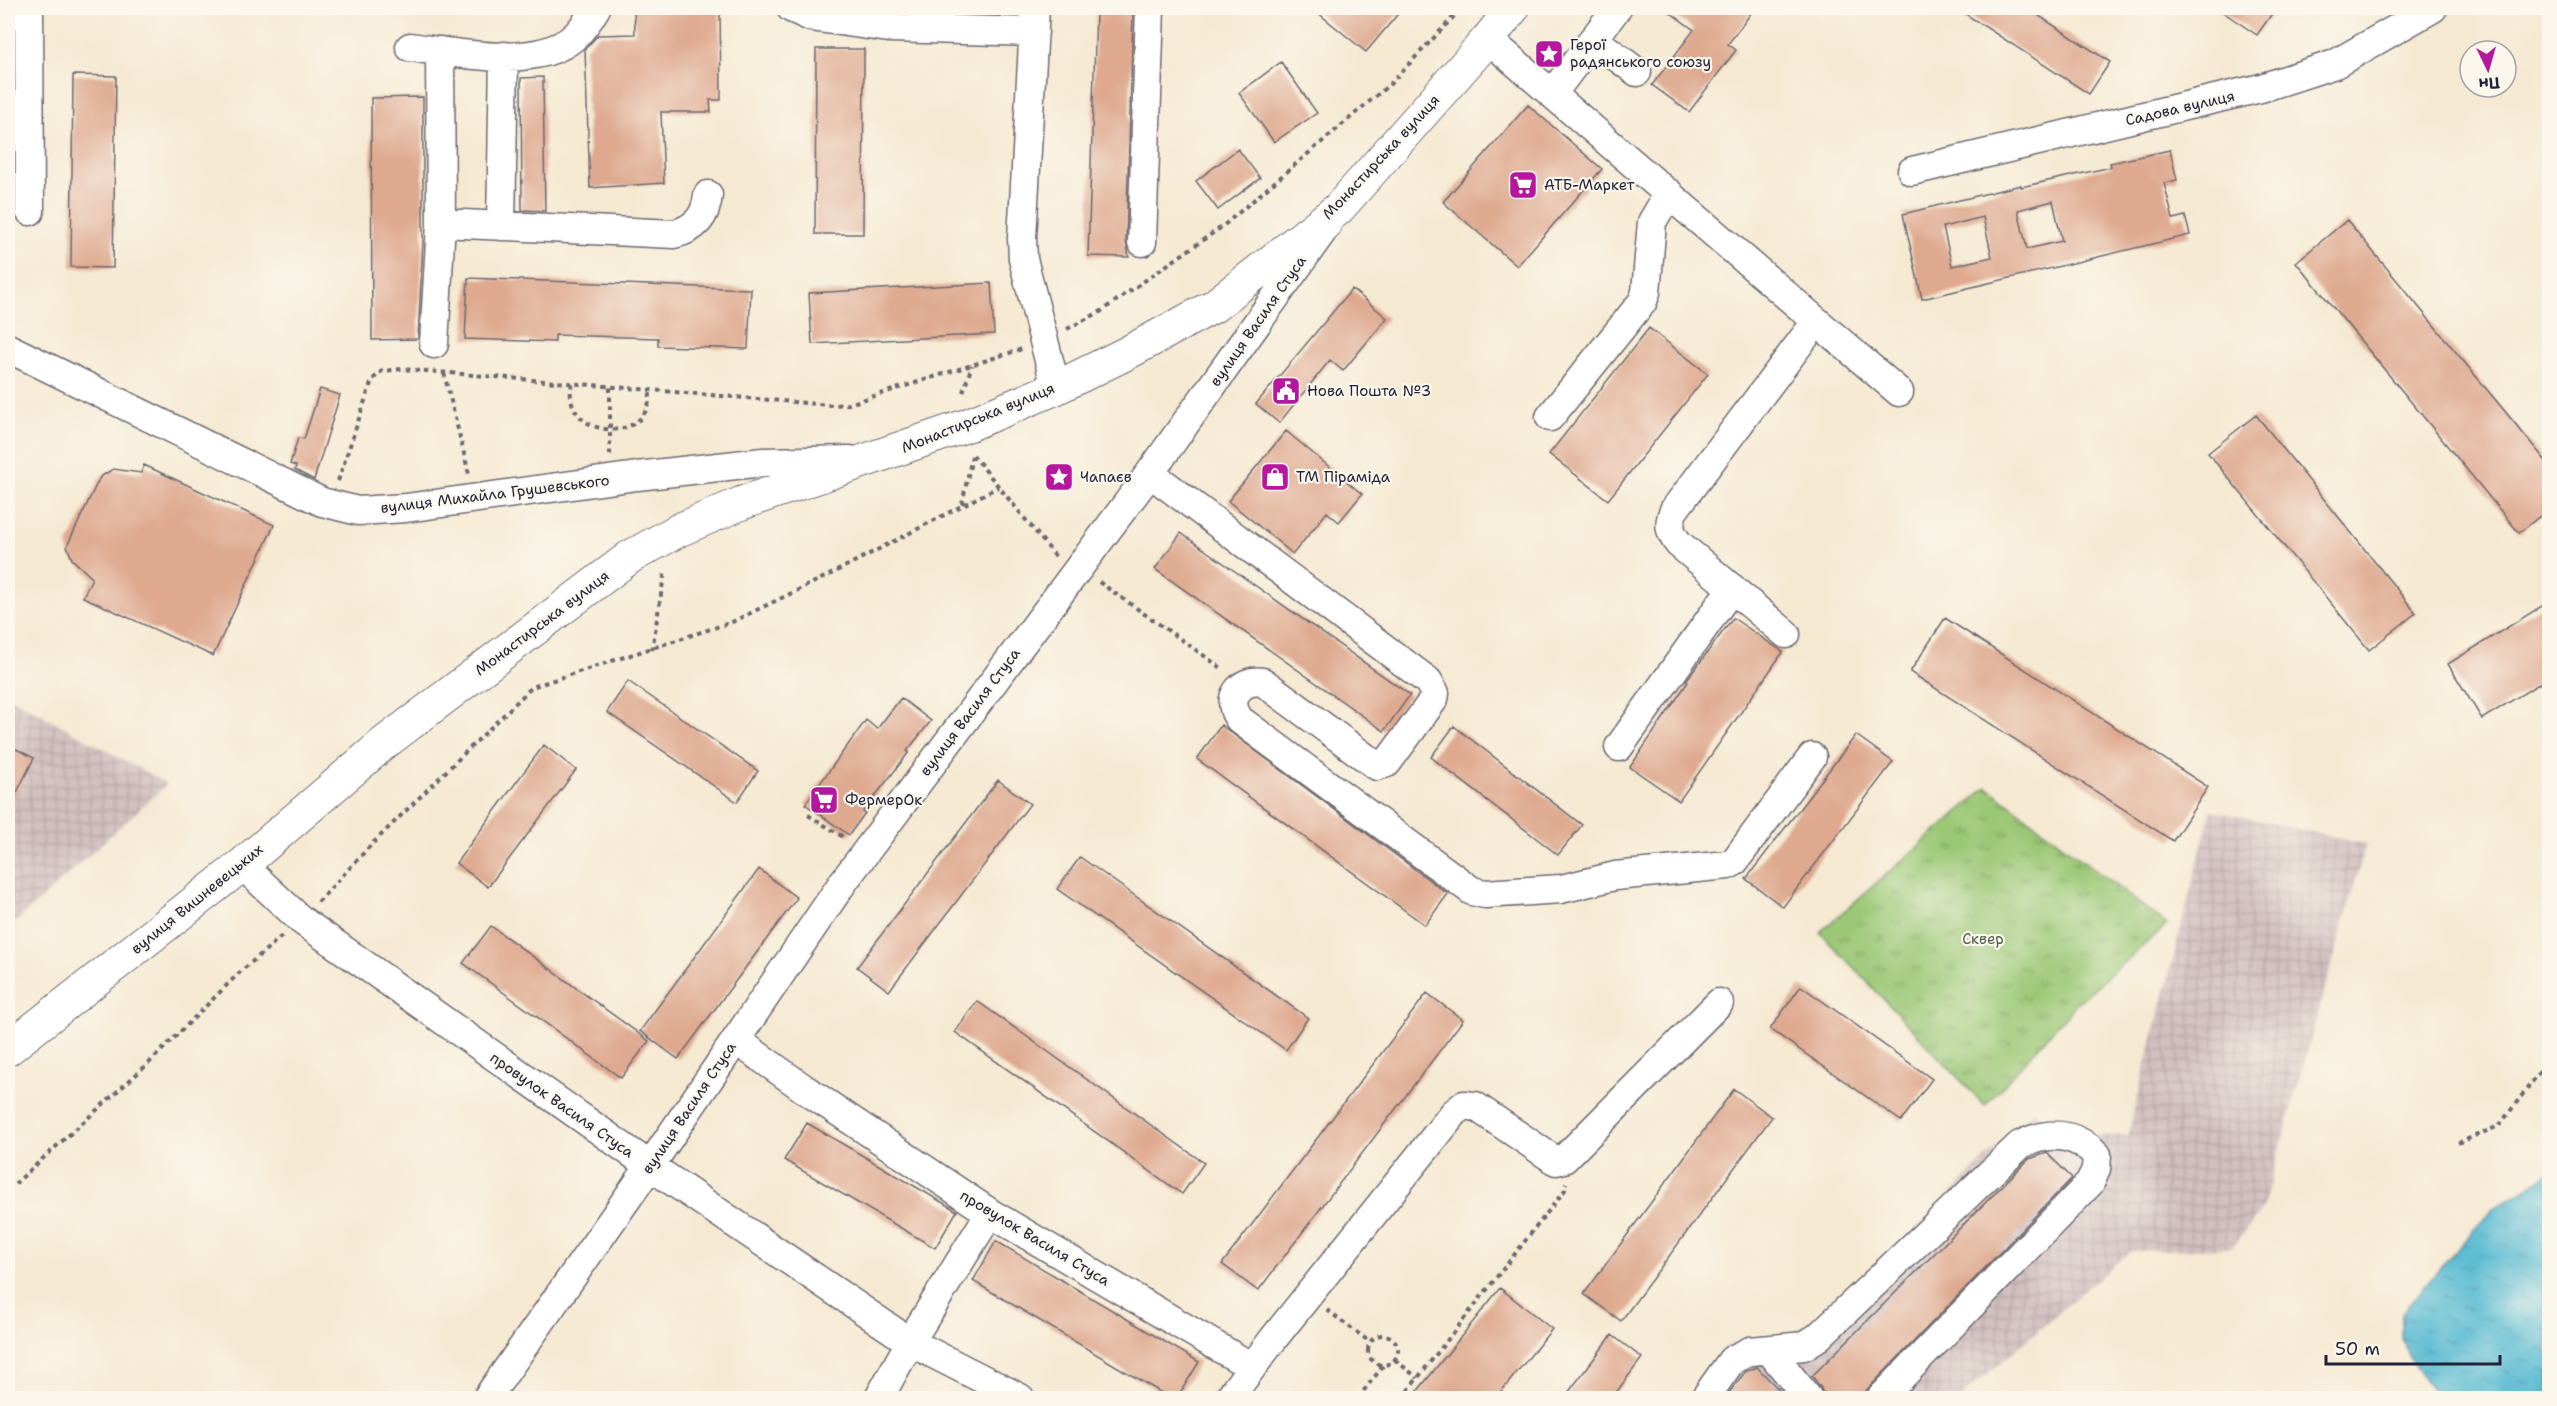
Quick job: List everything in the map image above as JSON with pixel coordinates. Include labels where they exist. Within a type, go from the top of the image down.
[{"type":"main road","name":"Монастирська вулиця","points":[[383,744],[630,557],[679,530],[742,503],[968,425],[1056,388],[1214,306],[1338,209],[1513,8]]},
{"type":"main road","name":"вулиця Вишневецьких","points":[[8,1048],[242,865],[383,744]]},
{"type":"street","points":[[29,8],[30,211]]},
{"type":"street","points":[[411,47],[504,56],[544,52],[574,37],[596,8]]},
{"type":"street","points":[[791,8],[811,17],[889,28],[1034,20],[1022,238],[1023,259],[1056,388]]},
{"type":"street","points":[[1142,242],[1150,8]]},
{"type":"street","points":[[1552,94],[1617,8]]},
{"type":"street","name":"Садова вулиця","points":[[1912,171],[2261,88],[2335,64],[2433,8]]},
{"type":"street","points":[[1488,39],[1899,392]]},
{"type":"street","points":[[1593,39],[1637,72]]},
{"type":"street","points":[[434,344],[441,223],[440,51]]},
{"type":"street","points":[[501,226],[504,56]]},
{"type":"street","points":[[1550,417],[1642,301],[1646,292],[1652,222],[1669,194]]},
{"type":"street","points":[[441,223],[674,234],[695,225],[707,206],[708,195]]},
{"type":"street","name":"вулиця Василя Стуса","points":[[487,1398],[650,1166],[844,881],[1150,473],[1338,209]]},
{"type":"street","points":[[1786,634],[1679,544],[1672,536],[1669,527],[1670,518],[1816,322]]},
{"type":"street","name":"вулиця Михайла Грушевського","points":[[8,348],[330,504],[358,511],[406,508],[763,462],[874,459]]},
{"type":"street","points":[[1150,473],[1428,681],[1435,693],[1434,699],[1387,764],[1377,766],[1268,685],[1257,681],[1245,683],[1233,698],[1233,710],[1240,720],[1472,891],[1485,894],[1561,889],[1615,876],[1728,865],[1734,862],[1812,758]]},
{"type":"street","points":[[1618,747],[1732,588]]},
{"type":"street","name":"провулок Василя Стуса","points":[[242,865],[301,920],[650,1166],[910,1342],[1020,1398]]},
{"type":"street","points":[[1228,1398],[1441,1126],[1464,1105],[1475,1106],[1556,1161],[1564,1159],[1719,1003]]},
{"type":"street","name":"провулок Василя Стуса","points":[[736,1040],[806,1090],[990,1213],[1251,1367]]},
{"type":"street","points":[[1708,1397],[1732,1360],[1750,1352],[1804,1346],[1818,1337],[2020,1145],[2037,1136],[2056,1136],[2075,1139],[2089,1147],[2097,1155],[2096,1169],[2090,1183],[1881,1398]]},
{"type":"street","points":[[879,1398],[910,1342],[990,1213]]},
{"type":"street","points":[[1769,1350],[1808,1398]]},
{"type":"path","points":[[330,504],[372,380],[382,371],[402,369],[828,405],[849,404],[1044,340],[1100,312],[1223,226],[1390,84],[1462,8]]},
{"type":"path","points":[[963,392],[972,365]]},
{"type":"path","points":[[444,373],[475,499]]},
{"type":"path","points":[[572,383],[572,397],[578,413],[591,425],[610,430],[625,428],[640,418],[648,403],[650,390]]},
{"type":"path","points":[[610,387],[610,480]]},
{"type":"path","points":[[962,505],[973,455],[1075,573],[1245,683]]},
{"type":"path","points":[[8,1190],[150,1062],[239,973],[301,920],[371,845],[532,687],[652,650],[732,622],[998,486]]},
{"type":"path","points":[[652,650],[666,567]]},
{"type":"path","points":[[808,814],[843,838],[883,828]]},
{"type":"path","points":[[2458,1143],[2499,1126],[2550,1058]]},
{"type":"path","points":[[1402,1398],[1565,1190],[1567,1178],[1564,1159]]},
{"type":"path","points":[[1307,1295],[1370,1342]]},
{"type":"path","points":[[1358,1398],[1383,1366],[1395,1360],[1397,1345],[1390,1336],[1379,1335],[1370,1342],[1368,1352],[1373,1362],[1383,1366]]},
{"type":"path","points":[[1395,1360],[1418,1378]]},
{"type":"shaded area","points":[[8,696],[167,784],[8,929]]},
{"type":"shaded area","points":[[2211,810],[2366,844],[2263,1208],[2232,1248],[2130,1251],[1960,1398],[1687,1398],[1726,1346],[1814,1330],[2033,1111],[2093,1136],[2128,1135]]},
{"type":"green space","name":"Сквер","points":[[1987,787],[2167,925],[2079,1001],[1985,1106],[1820,932]]},
{"type":"water","points":[[2549,1173],[2549,1398],[2438,1398],[2408,1355],[2402,1338],[2402,1313],[2493,1209]]},
{"type":"building","points":[[634,8],[720,8],[721,100],[710,100],[711,112],[661,112],[664,183],[590,188],[585,49],[598,35],[635,34]]},
{"type":"building","points":[[1312,8],[1403,8],[1366,52]]},
{"type":"building","points":[[1664,8],[1755,8],[1728,44],[1736,50],[1689,112],[1652,85],[1694,30]]},
{"type":"building","points":[[1956,8],[2027,8],[2110,62],[2089,94]]},
{"type":"building","points":[[2217,8],[2276,8],[2257,35]]},
{"type":"building","points":[[1096,12],[1133,13],[1126,241],[1129,257],[1088,256]]},
{"type":"building","points":[[816,49],[864,49],[863,234],[815,234]]},
{"type":"building","points":[[1281,62],[1317,113],[1274,142],[1239,93]]},
{"type":"building","points":[[73,75],[116,76],[113,268],[71,267]]},
{"type":"building","points":[[543,77],[545,211],[522,210],[521,78]]},
{"type":"building","points":[[423,97],[423,240],[418,339],[372,340],[371,98]]},
{"type":"building","name":"АТБ-Маркет","points":[[1528,105],[1602,169],[1517,266],[1443,202]]},
{"type":"building","points":[[1238,149],[1260,178],[1218,210],[1196,181]]},
{"type":"building","points":[[2170,150],[2177,180],[2164,183],[2173,219],[2185,216],[2190,235],[1922,299],[1903,214],[2021,185],[2021,187],[2111,167],[2110,163]],"holes":[[[2053,201],[2062,241],[2027,249],[2018,210]],[[1983,217],[1992,257],[1952,266],[1943,227]]]},
{"type":"building","points":[[2347,220],[2550,466],[2550,508],[2519,533],[2296,262]]},
{"type":"building","points":[[468,278],[751,289],[748,349],[658,346],[658,338],[555,335],[555,342],[465,339]]},
{"type":"building","points":[[991,283],[994,334],[812,344],[809,293]]},
{"type":"building","points":[[1352,289],[1387,318],[1343,371],[1330,360],[1279,423],[1256,404]]},
{"type":"building","points":[[1649,328],[1708,374],[1608,500],[1549,454]]},
{"type":"building","points":[[320,389],[340,395],[314,480],[295,470],[296,466],[290,464],[298,438],[304,439]]},
{"type":"building","points":[[2256,415],[2416,613],[2369,650],[2208,453]]},
{"type":"building","points":[[1286,431],[1362,494],[1339,522],[1327,512],[1293,554],[1228,501]]},
{"type":"building","points":[[144,465],[274,525],[213,656],[83,597],[92,578],[72,559],[67,546],[100,477],[113,469],[141,473]]},
{"type":"building","points":[[1181,533],[1410,695],[1384,731],[1155,569]]},
{"type":"building","points":[[2550,601],[2550,677],[2482,719],[2448,664]]},
{"type":"building","points":[[1733,618],[1783,652],[1679,801],[1630,767],[1688,682],[1686,681]]},
{"type":"building","points":[[1945,618],[2208,787],[2173,841],[1910,672]]},
{"type":"building","points":[[628,681],[758,771],[737,802],[607,712]]},
{"type":"building","points":[[901,698],[931,721],[863,812],[865,813],[849,835],[805,804],[866,720],[877,729]]},
{"type":"building","points":[[1221,725],[1448,894],[1425,925],[1197,759]]},
{"type":"building","points":[[1454,726],[1582,825],[1558,855],[1431,757]]},
{"type":"building","points":[[1856,735],[1893,762],[1783,907],[1746,879]]},
{"type":"building","points":[[8,745],[34,758],[8,810]]},
{"type":"building","points":[[544,745],[576,770],[488,887],[456,863]]},
{"type":"building","points":[[998,780],[1030,804],[889,991],[857,967]]},
{"type":"building","points":[[1080,857],[1308,1018],[1286,1050],[1057,889]]},
{"type":"building","points":[[759,869],[797,898],[678,1059],[640,1031]]},
{"type":"building","points":[[491,926],[649,1041],[621,1078],[463,963]]},
{"type":"building","points":[[1801,986],[1932,1079],[1901,1121],[1770,1029]]},
{"type":"building","points":[[1427,993],[1463,1020],[1258,1291],[1222,1264]]},
{"type":"building","points":[[977,1001],[1204,1163],[1182,1194],[955,1032]]},
{"type":"building","points":[[1734,1089],[1772,1117],[1621,1321],[1584,1294]]},
{"type":"building","points":[[807,1123],[957,1211],[935,1248],[784,1160]]},
{"type":"building","points":[[2047,1153],[2072,1178],[1859,1398],[1824,1398],[1821,1388],[1812,1376],[2029,1159]]},
{"type":"building","points":[[996,1241],[1199,1362],[1177,1398],[1170,1398],[973,1281]]},
{"type":"building","points":[[1500,1288],[1552,1329],[1496,1398],[1412,1398]]},
{"type":"building","points":[[1612,1335],[1642,1358],[1612,1398],[1564,1398]]},
{"type":"building","points":[[1757,1367],[1787,1398],[1725,1398],[1745,1372]]},
{"type":"place","name":"Герої радянського союзу","points":[[1549,54]]},
{"type":"place","name":"АТБ-Маркет","points":[[1523,185]]},
{"type":"place","name":"Нова Пошта №3","points":[[1286,391]]},
{"type":"place","name":"Чапаєв","points":[[1059,477]]},
{"type":"place","name":"ТМ Піраміда","points":[[1275,477]]},
{"type":"place","name":"ФермерОк","points":[[824,800]]}]
